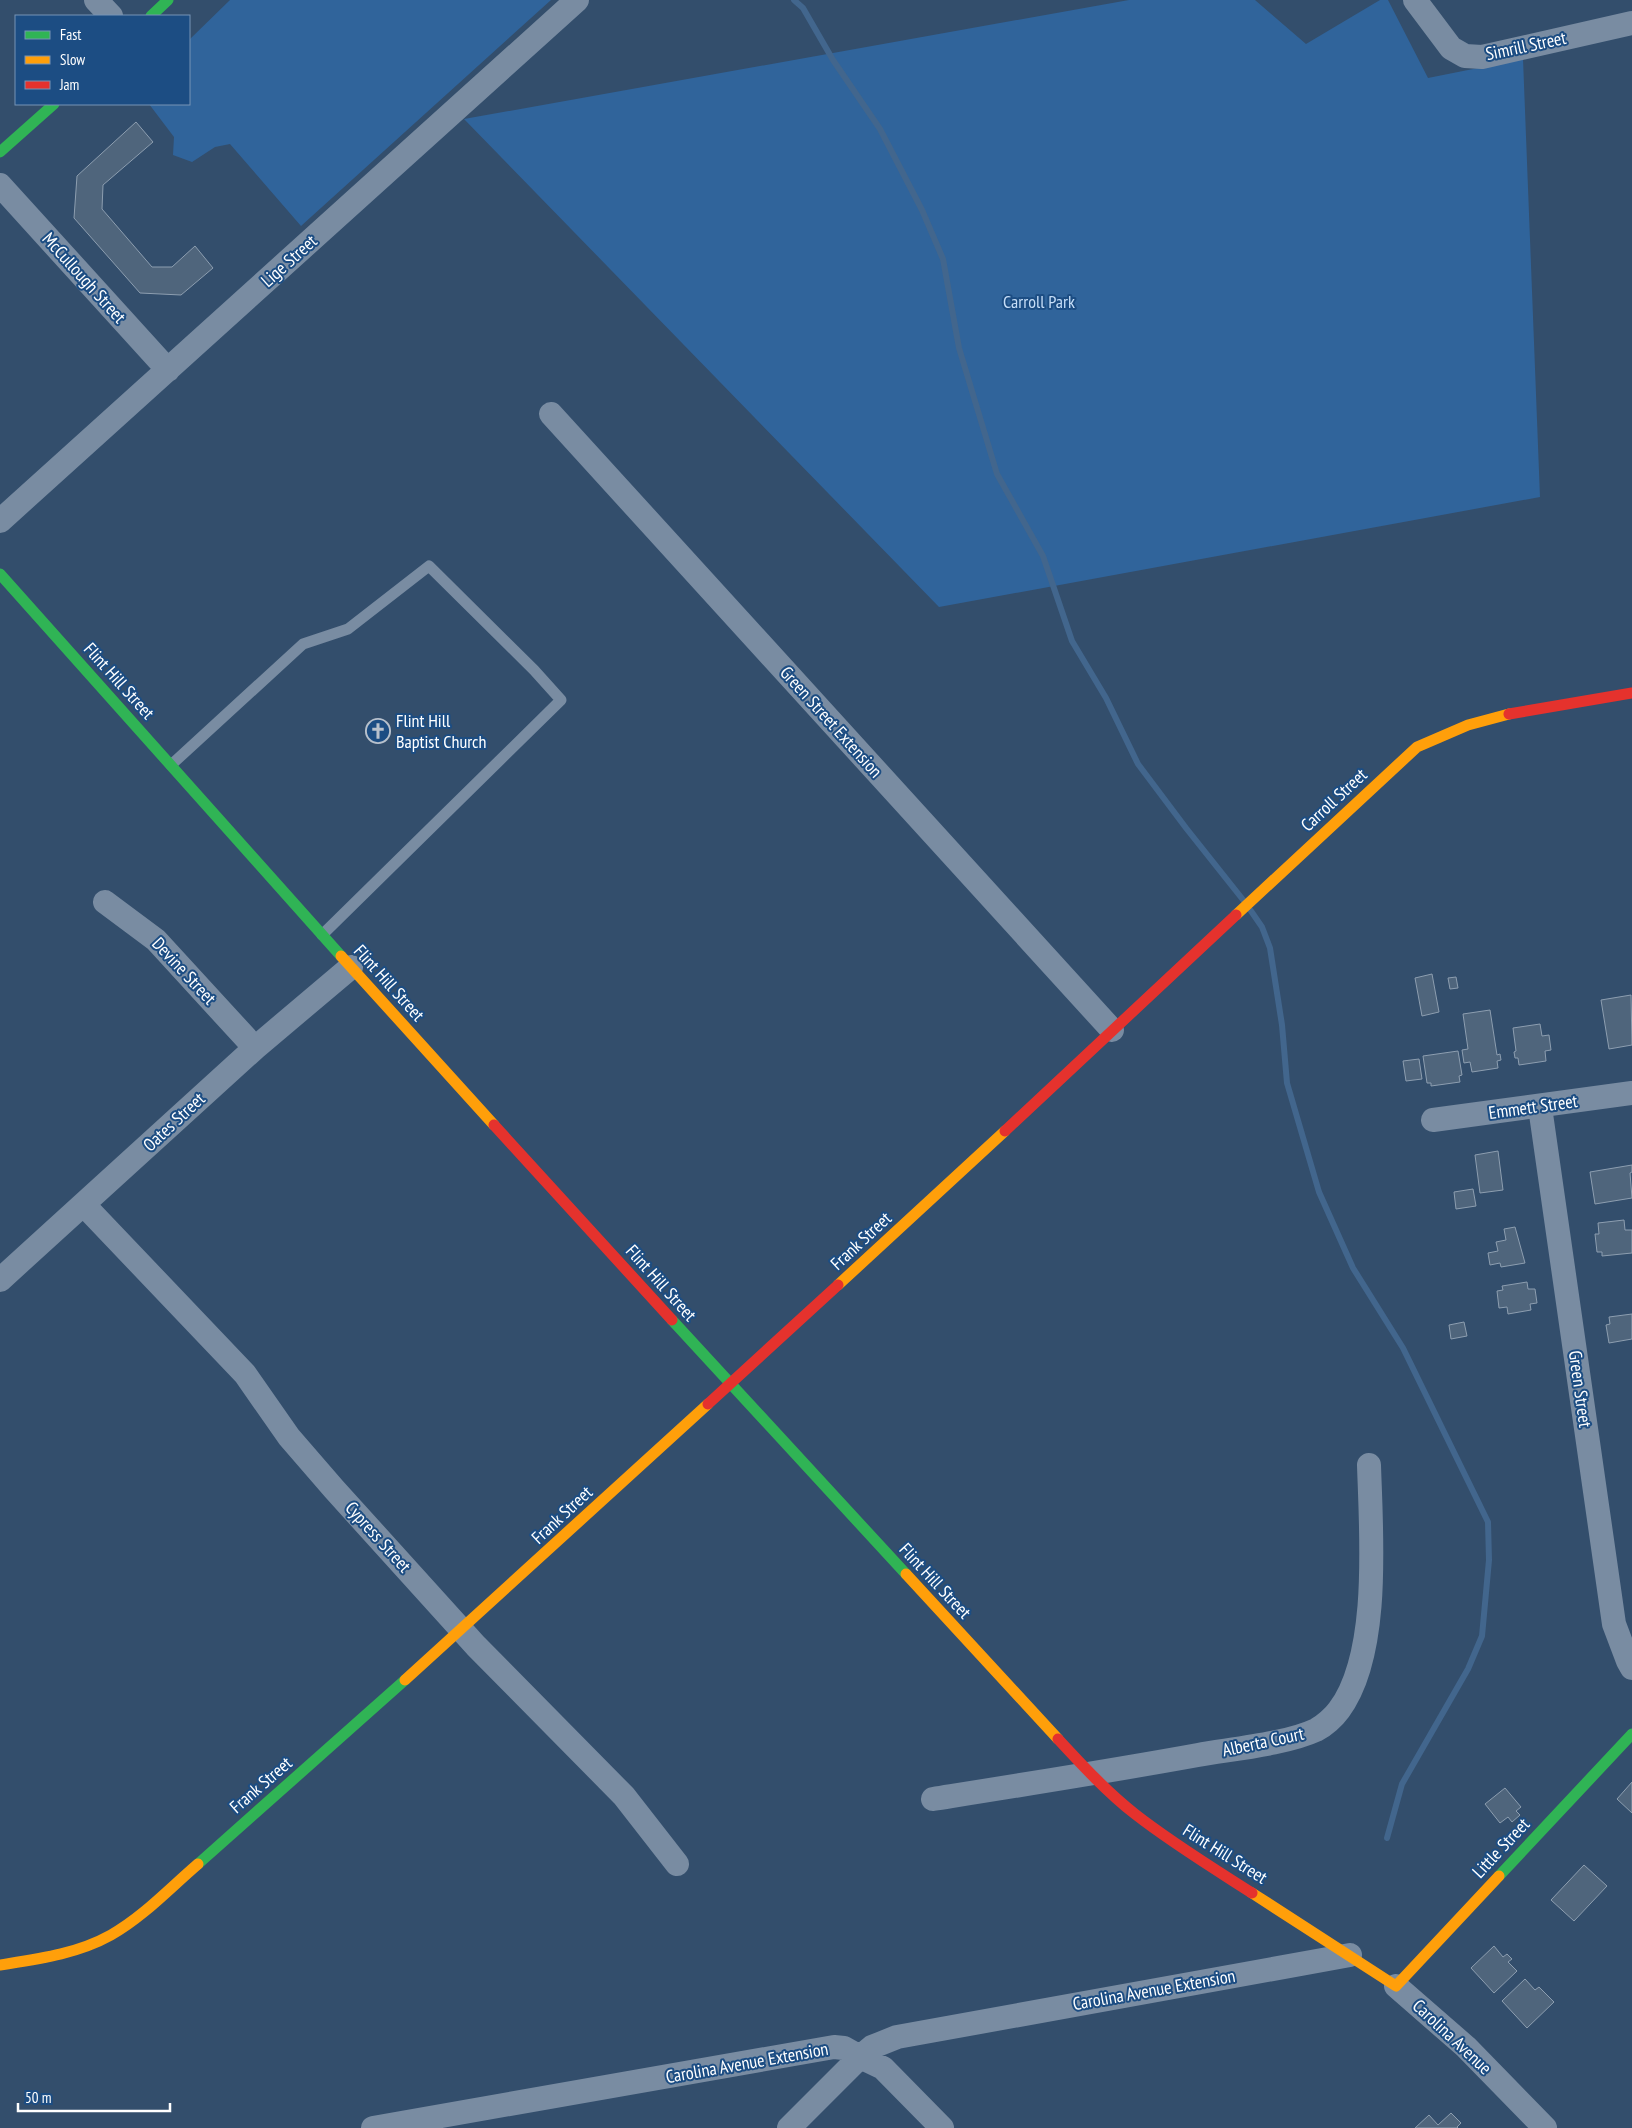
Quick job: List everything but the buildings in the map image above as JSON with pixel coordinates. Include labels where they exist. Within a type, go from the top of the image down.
[{"type":"main road","points":[[152,15],[168,0]]},
{"type":"main road","points":[[0,152],[53,105]]},
{"type":"main road","name":"Flint Hill Street","points":[[0,574],[322,935],[730,1384],[1092,1775],[1133,1813],[1164,1836],[1350,1955]]},
{"type":"main road","name":"Carroll Street","points":[[1112,1030],[1417,747],[1443,733],[1511,713],[1632,693]]},
{"type":"main road","name":"Frank Street","points":[[0,1966],[53,1956],[85,1947],[112,1934],[136,1918],[462,1630],[1048,1092],[1112,1030]]},
{"type":"main road","name":"Little Street","points":[[1396,1986],[1632,1734]]},
{"type":"main road","name":"Carolina Avenue","points":[[1350,1955],[1396,1986]]},
{"type":"street","points":[[96,0],[110,15]]},
{"type":"street","name":"Lige Street","points":[[0,521],[577,0]]},
{"type":"street","name":"Simrill Street","points":[[1415,0],[1451,48],[1465,56],[1482,57],[1632,23]]},
{"type":"street","name":"McCullough Street","points":[[0,184],[168,370]]},
{"type":"street","name":"Green Street Extension","points":[[551,414],[1112,1030]]},
{"type":"street","name":"Devine Street","points":[[105,902],[156,940],[255,1048]]},
{"type":"street","name":"Oates Street","points":[[0,1280],[255,1048],[351,967]]},
{"type":"street","name":"Emmett Street","points":[[1433,1120],[1632,1093]]},
{"type":"street","name":"Green Street","points":[[1540,1106],[1614,1624],[1632,1668]]},
{"type":"street","name":"Cypress Street","points":[[84,1205],[245,1374],[289,1437],[462,1630],[624,1796],[677,1864]]},
{"type":"street","name":"Alberta Court","points":[[933,1799],[1092,1775],[1268,1743],[1303,1735],[1318,1729],[1339,1710],[1358,1670],[1368,1614],[1372,1545],[1369,1465]]},
{"type":"street","name":"Carolina Avenue Extension","points":[[373,2128],[834,2048],[844,2048],[860,2057],[872,2047],[897,2036],[1350,1955]]},
{"type":"street","name":"Carolina Avenue","points":[[1396,1986],[1466,2047],[1546,2128]]},
{"type":"street","points":[[789,2128],[860,2057],[883,2068],[942,2128]]},
{"type":"lane","points":[[171,765],[303,644],[348,629],[429,566],[554,692],[561,700],[322,935]]},
{"type":"green space","points":[[230,0],[551,0],[301,226],[230,144],[215,147],[192,162],[173,155],[174,137],[150,105],[190,105],[190,39]]},
{"type":"green space","name":"Carroll Park","points":[[1129,0],[1255,0],[1306,44],[1380,0],[1388,0],[1428,78],[1523,59],[1540,497],[939,607],[464,119]]},
{"type":"waterway","points":[[794,0],[803,8],[833,60],[880,129],[922,210],[943,259],[959,348],[997,474],[1043,556],[1072,641],[1106,698],[1138,764],[1244,901]]},
{"type":"waterway","points":[[1251,911],[1262,927],[1270,948],[1282,1025],[1287,1083],[1319,1192],[1353,1268],[1403,1348],[1488,1522],[1489,1560],[1482,1636],[1468,1669],[1402,1784],[1387,1838]]},
{"type":"traffic: fast","points":[[152,15],[168,0]]},
{"type":"traffic: fast","points":[[0,152],[53,105]]},
{"type":"traffic: fast","points":[[0,574],[341,956]]},
{"type":"traffic: fast","points":[[672,1320],[906,1574]]},
{"type":"traffic: fast","points":[[198,1864],[405,1680]]},
{"type":"traffic: fast","points":[[1499,1876],[1632,1734]]},
{"type":"traffic: slow","points":[[1236,915],[1417,747],[1468,725],[1509,714]]},
{"type":"traffic: slow","points":[[341,956],[494,1125]]},
{"type":"traffic: slow","points":[[838,1285],[1005,1131]]},
{"type":"traffic: slow","points":[[405,1680],[708,1404]]},
{"type":"traffic: slow","points":[[906,1574],[1058,1739]]},
{"type":"traffic: slow","points":[[0,1965],[71,1951],[111,1935],[145,1911],[198,1864]]},
{"type":"traffic: slow","points":[[1252,1893],[1396,1986],[1499,1876]]},
{"type":"traffic: jam","points":[[1509,714],[1632,693]]},
{"type":"traffic: jam","points":[[1005,1131],[1236,915]]},
{"type":"traffic: jam","points":[[494,1125],[672,1320]]},
{"type":"traffic: jam","points":[[708,1404],[838,1285]]},
{"type":"traffic: jam","points":[[1058,1739],[1105,1787],[1135,1814],[1178,1845],[1252,1893]]},
{"type":"place","name":"Flint Hill Baptist Church","points":[[378,731]]}]
